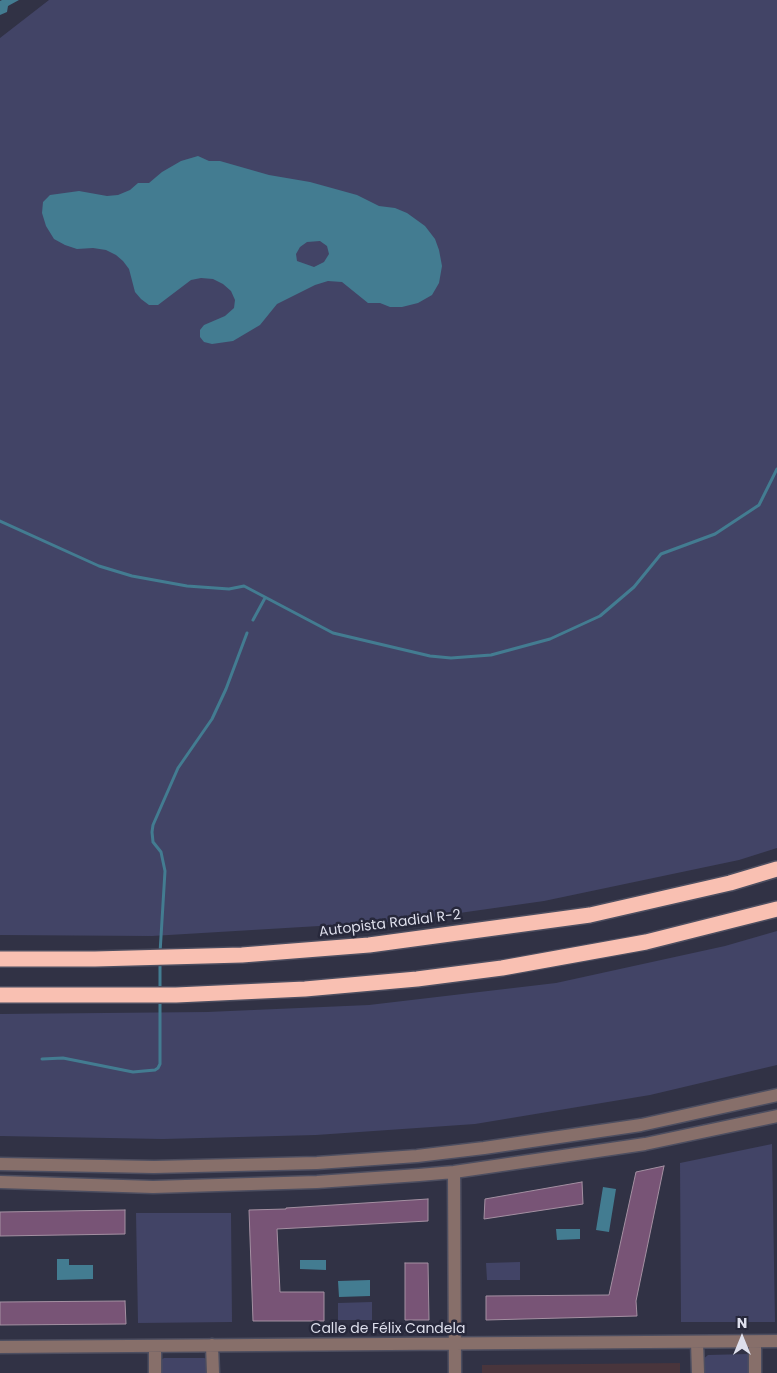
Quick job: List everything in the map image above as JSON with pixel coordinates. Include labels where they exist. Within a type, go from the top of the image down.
[{"type":"highway","name":"Autopista Radial R-2","points":[[0,959],[95,959],[242,955],[369,945],[590,915],[730,883],[777,869]]},
{"type":"highway","points":[[0,995],[176,995],[305,988],[417,979],[502,968],[646,942],[777,909]]},
{"type":"street","points":[[0,1164],[154,1168],[316,1162],[426,1155],[641,1125],[777,1095]]},
{"type":"street","points":[[0,1182],[153,1187],[317,1182],[454,1172],[645,1144],[777,1116]]},
{"type":"street","points":[[454,1172],[455,1373]]},
{"type":"street","points":[[697,1342],[698,1373]]},
{"type":"street","points":[[755,1342],[755,1373]]},
{"type":"street","name":"Calle de Félix Candela","points":[[0,1347],[777,1342]]},
{"type":"street","points":[[212,1345],[212,1373]]},
{"type":"street","points":[[155,1346],[155,1373]]},
{"type":"shaded area","points":[[19,0],[8,6],[7,12],[0,15],[0,1]]},
{"type":"shaded area","points":[[49,0],[777,0],[777,848],[739,860],[544,901],[403,921],[152,936],[0,935],[0,38]]},
{"type":"shaded area","points":[[198,156],[209,161],[220,161],[269,175],[310,182],[357,195],[379,206],[395,208],[407,213],[425,226],[435,239],[442,266],[439,283],[432,295],[418,303],[402,307],[390,307],[380,303],[368,303],[342,282],[328,281],[315,285],[277,304],[260,325],[233,341],[212,344],[204,342],[200,337],[200,330],[204,325],[225,316],[234,308],[235,300],[231,291],[223,284],[213,279],[201,278],[191,280],[158,305],[149,305],[135,292],[129,269],[123,261],[106,250],[93,248],[77,249],[54,239],[46,226],[42,213],[43,202],[50,195],[79,191],[107,196],[118,195],[130,190],[138,183],[149,183],[162,172],[181,161]],"holes":[[[320,241],[327,246],[329,254],[324,262],[314,267],[297,261],[296,254],[300,247],[307,242]]]},
{"type":"shaded area","points":[[777,931],[777,1065],[650,1095],[475,1124],[316,1135],[163,1139],[0,1136],[0,1014],[207,1012],[369,1005],[556,983],[725,946]]},
{"type":"shaded area","points":[[772,1144],[775,1322],[681,1322],[680,1163]]},
{"type":"shaded area","points":[[603,1187],[616,1189],[609,1232],[596,1230]]},
{"type":"shaded area","points":[[136,1213],[231,1213],[232,1322],[138,1323]]},
{"type":"shaded area","points":[[556,1229],[580,1229],[580,1239],[557,1240]]},
{"type":"shaded area","points":[[57,1259],[69,1259],[69,1265],[93,1265],[93,1279],[57,1280]]},
{"type":"shaded area","points":[[300,1260],[326,1260],[326,1270],[300,1269]]},
{"type":"shaded area","points":[[520,1262],[520,1280],[487,1280],[486,1263]]},
{"type":"shaded area","points":[[370,1280],[370,1296],[339,1297],[338,1281]]},
{"type":"shaded area","points":[[372,1302],[372,1320],[338,1320],[338,1303]]},
{"type":"shaded area","points":[[747,1354],[753,1359],[753,1373],[702,1373],[702,1360],[708,1355]]},
{"type":"shaded area","points":[[164,1358],[204,1358],[210,1360],[210,1373],[159,1373],[159,1361]]},
{"type":"shaded area","points":[[680,1363],[680,1373],[482,1373],[482,1365]]},
{"type":"building","points":[[664,1166],[636,1301],[637,1316],[486,1320],[486,1296],[609,1295],[636,1172]]},
{"type":"building","points":[[582,1182],[583,1204],[484,1219],[485,1199]]},
{"type":"building","points":[[428,1199],[428,1221],[277,1229],[280,1292],[324,1292],[324,1321],[253,1321],[249,1210]]},
{"type":"building","points":[[125,1210],[125,1234],[0,1236],[0,1212]]},
{"type":"building","points":[[405,1263],[428,1263],[429,1320],[405,1320]]},
{"type":"building","points":[[125,1301],[126,1324],[0,1325],[0,1302]]},
{"type":"waterway","points":[[0,521],[99,566],[132,576],[187,586],[229,589],[244,586],[333,633],[430,656],[451,658],[491,655],[550,639],[600,616],[634,587],[661,554],[715,534],[759,505],[777,469]]},
{"type":"waterway","points":[[253,620],[265,598]]},
{"type":"waterway","points":[[160,953],[165,871],[161,852],[153,842],[153,825],[178,768],[212,719],[226,689],[247,633]]},
{"type":"waterway","points":[[160,962],[160,991]]},
{"type":"waterway","points":[[42,1059],[63,1058],[133,1072],[155,1070],[160,1064],[160,999]]}]
